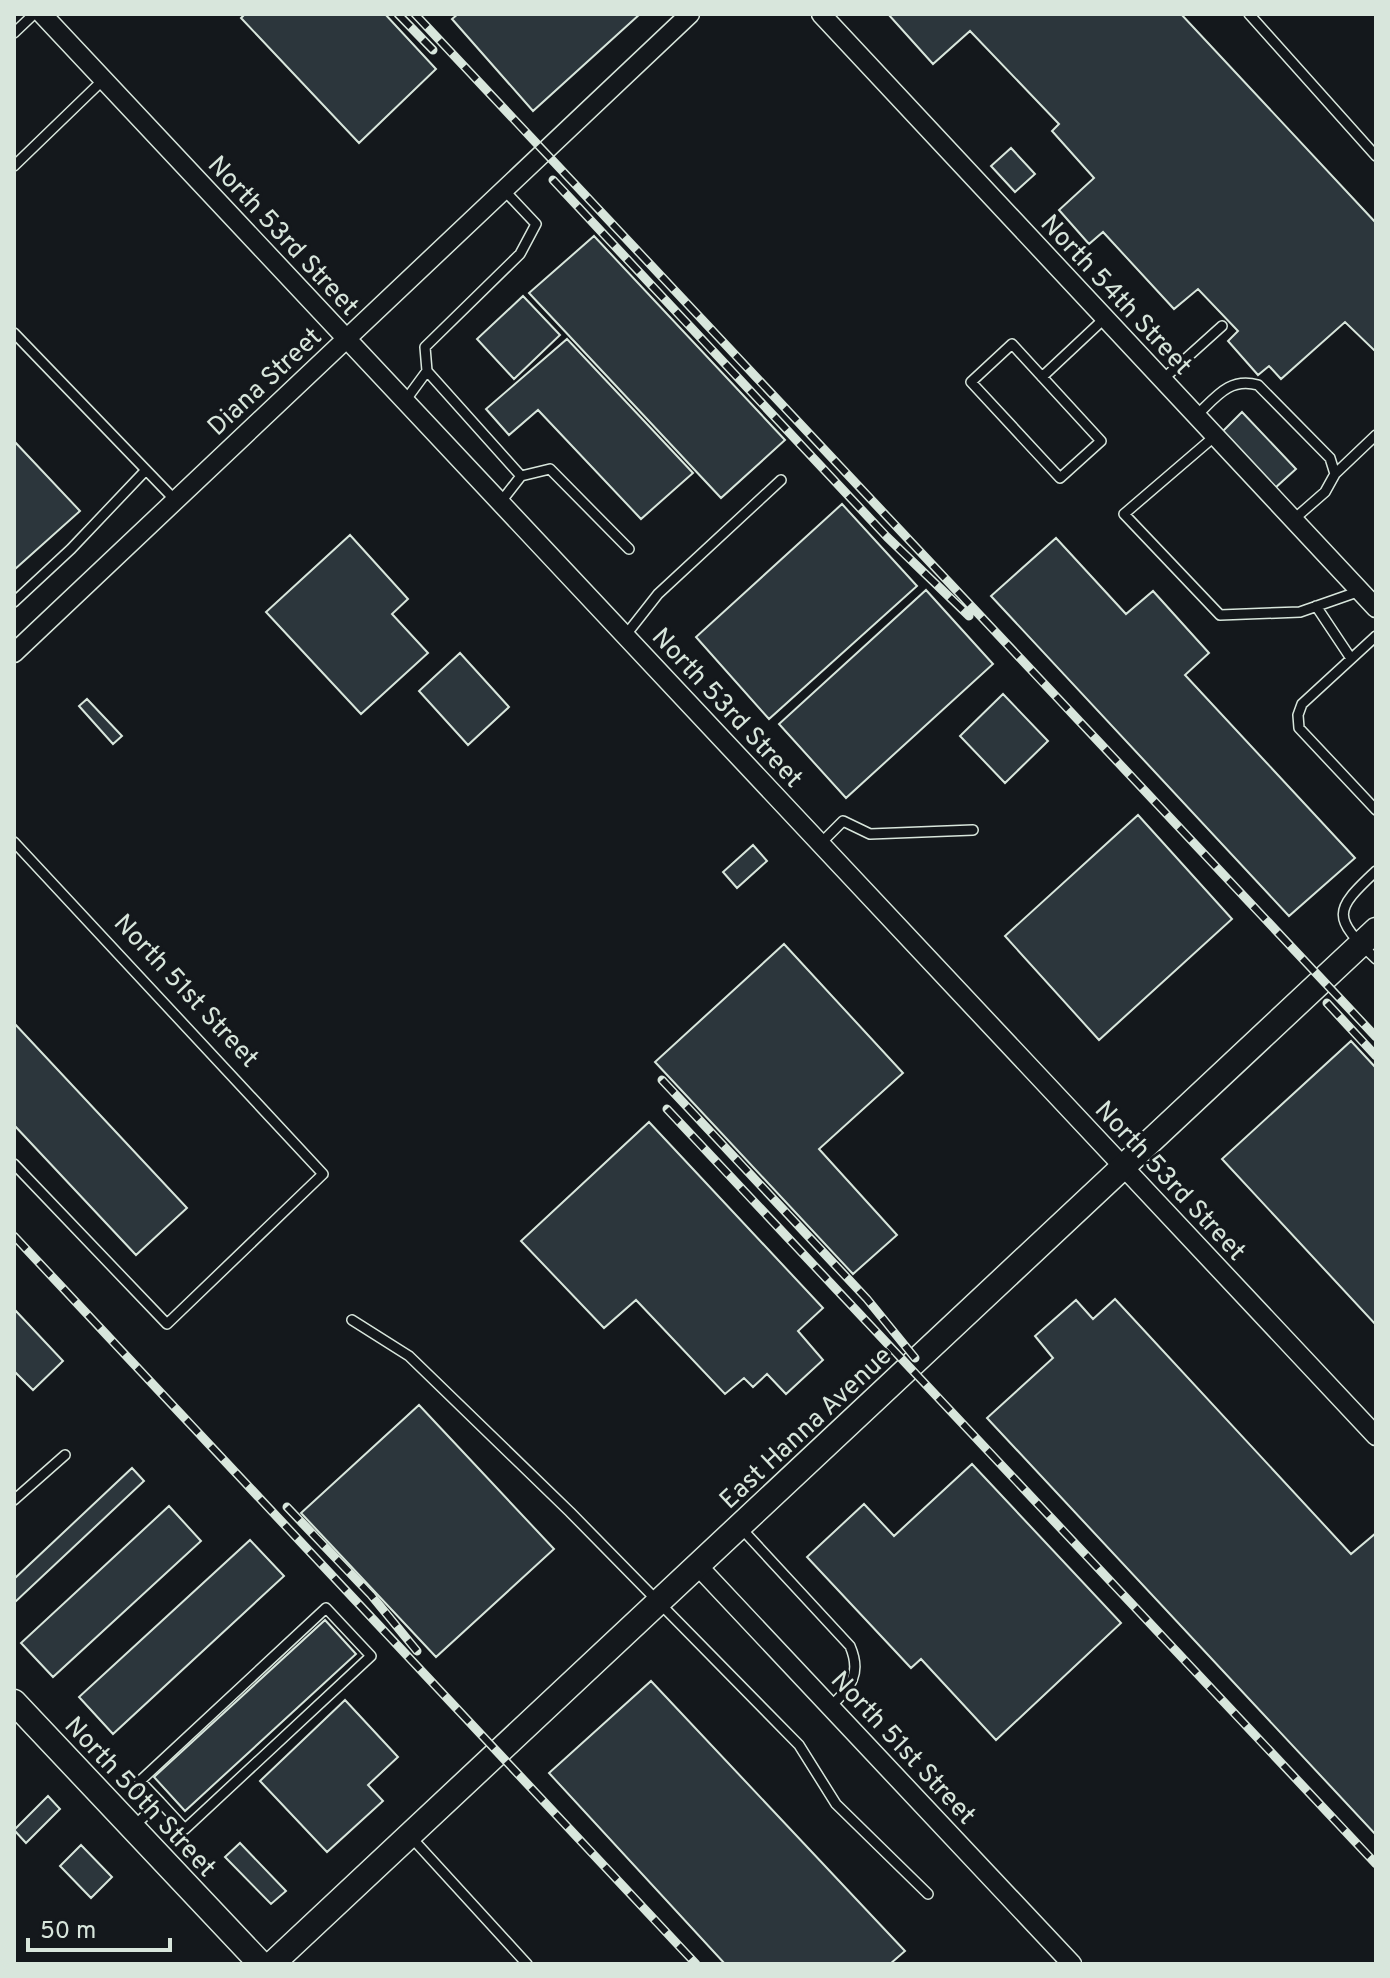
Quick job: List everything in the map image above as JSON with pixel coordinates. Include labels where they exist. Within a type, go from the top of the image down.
[{"type":"street","name":"North 53rd Street","points":[[42,14],[1376,1436]]},
{"type":"street","name":"Diana Street","points":[[14,653],[690,14]]},
{"type":"street","name":"North 54th Street","points":[[821,14],[1376,608]]},
{"type":"street","name":"East Hanna Avenue","points":[[272,1964],[1123,1167],[1371,945]]},
{"type":"street","name":"North 51st Street","points":[[698,1566],[1072,1964]]},
{"type":"street","name":"North 50th Street","points":[[14,1702],[261,1964]]},
{"type":"lane","points":[[14,33],[34,14]]},
{"type":"lane","points":[[1249,14],[1376,156]]},
{"type":"lane","points":[[14,166],[103,80]]},
{"type":"lane","points":[[504,190],[536,224],[520,254],[425,347],[427,371],[521,476]]},
{"type":"lane","points":[[1042,377],[1105,318]]},
{"type":"lane","points":[[1162,380],[1222,326]]},
{"type":"lane","points":[[14,333],[175,500]]},
{"type":"lane","points":[[1012,344],[1042,377],[1101,441],[1060,478],[971,382],[1012,344]]},
{"type":"lane","points":[[405,401],[427,371]]},
{"type":"lane","points":[[1196,416],[1230,384],[1242,381],[1258,385],[1330,458],[1335,474]]},
{"type":"lane","points":[[1293,520],[1325,492],[1335,474],[1376,435]]},
{"type":"lane","points":[[1215,436],[1124,514],[1220,615],[1300,612],[1360,591]]},
{"type":"lane","points":[[500,503],[521,476],[550,469],[629,549]]},
{"type":"lane","points":[[14,602],[71,549],[146,470]]},
{"type":"lane","points":[[625,636],[658,594],[781,480]]},
{"type":"lane","points":[[1316,606],[1350,657]]},
{"type":"lane","points":[[1376,636],[1302,704],[1298,715],[1299,728],[1376,810]]},
{"type":"lane","points":[[820,844],[843,821],[870,834],[973,830]]},
{"type":"lane","name":"North 51st Street","points":[[14,842],[323,1174],[167,1324],[14,1164]]},
{"type":"lane","points":[[1371,945],[1343,920],[1341,909],[1348,897],[1376,871]]},
{"type":"lane","points":[[352,1320],[409,1356],[659,1603],[799,1745],[836,1804],[928,1894]]},
{"type":"lane","points":[[14,1500],[65,1455]]},
{"type":"lane","points":[[740,1527],[850,1646],[856,1660],[856,1676],[830,1707]]},
{"type":"lane","points":[[326,1608],[371,1656],[185,1829],[160,1802],[140,1781],[326,1608]]},
{"type":"lane","points":[[132,1828],[160,1802]]},
{"type":"lane","points":[[410,1836],[527,1964]]},
{"type":"building","points":[[245,14],[385,14],[436,69],[359,143],[241,18]]},
{"type":"building","points":[[458,14],[640,14],[533,111],[452,19]]},
{"type":"building","points":[[888,14],[1181,14],[1376,223],[1376,352],[1345,322],[1281,379],[1269,366],[1258,375],[1228,341],[1238,331],[1198,289],[1174,309],[1103,232],[1089,244],[1059,210],[1094,178],[1052,131],[1059,124],[970,31],[933,64]]},
{"type":"building","points":[[1011,148],[1035,174],[1015,192],[991,166]]},
{"type":"building","points":[[594,236],[785,440],[721,498],[529,293]]},
{"type":"building","points":[[523,296],[560,335],[514,379],[477,339]]},
{"type":"building","points":[[567,339],[693,473],[641,519],[538,410],[509,435],[486,409]]},
{"type":"building","points":[[1242,412],[1296,469],[1275,488],[1222,432]]},
{"type":"building","points":[[14,441],[80,511],[14,570]]},
{"type":"building","points":[[842,504],[917,586],[769,719],[696,637]]},
{"type":"building","points":[[350,535],[408,599],[392,614],[428,653],[361,714],[266,612]]},
{"type":"building","points":[[1056,538],[1126,614],[1153,591],[1209,653],[1185,675],[1355,858],[1289,916],[991,596]]},
{"type":"building","points":[[926,590],[993,664],[846,798],[779,724]]},
{"type":"building","points":[[460,653],[509,707],[468,745],[419,691]]},
{"type":"building","points":[[1003,694],[1048,741],[1005,783],[960,736]]},
{"type":"building","points":[[87,699],[122,736],[113,744],[79,706]]},
{"type":"building","points":[[1138,815],[1232,919],[1099,1040],[1005,936]]},
{"type":"building","points":[[753,845],[767,861],[737,888],[723,872]]},
{"type":"building","points":[[784,944],[903,1073],[819,1149],[897,1235],[853,1274],[655,1062]]},
{"type":"building","points":[[14,1023],[187,1208],[136,1255],[14,1125]]},
{"type":"building","points":[[1351,1041],[1376,1068],[1376,1325],[1222,1159]]},
{"type":"building","points":[[649,1122],[823,1308],[798,1331],[823,1360],[786,1394],[767,1374],[753,1387],[744,1378],[725,1394],[636,1300],[604,1328],[521,1241]]},
{"type":"building","points":[[1115,1299],[1351,1554],[1376,1533],[1376,1835],[987,1418],[1053,1358],[1035,1336],[1076,1300],[1093,1319]]},
{"type":"building","points":[[15,1310],[63,1361],[33,1390],[14,1371]]},
{"type":"building","points":[[419,1405],[554,1549],[436,1657],[301,1513]]},
{"type":"building","points":[[972,1464],[1121,1623],[996,1740],[921,1659],[911,1668],[807,1557],[864,1504],[894,1536]]},
{"type":"building","points":[[132,1468],[144,1481],[14,1603],[14,1579]]},
{"type":"building","points":[[169,1506],[201,1541],[53,1677],[21,1643]]},
{"type":"building","points":[[250,1540],[284,1576],[113,1734],[79,1697]]},
{"type":"building","points":[[325,1620],[356,1654],[185,1811],[154,1777]]},
{"type":"building","points":[[651,1681],[905,1951],[890,1964],[725,1964],[549,1773]]},
{"type":"building","points":[[345,1700],[398,1757],[368,1785],[383,1801],[327,1852],[260,1781]]},
{"type":"building","points":[[48,1796],[60,1809],[26,1843],[14,1830]]},
{"type":"building","points":[[240,1843],[286,1891],[271,1904],[225,1857]]},
{"type":"building","points":[[81,1845],[112,1877],[91,1898],[60,1866]]},
{"type":"railway","points":[[398,14],[433,50]]},
{"type":"railway","points":[[415,14],[1376,1037]]},
{"type":"railway","points":[[553,180],[887,537],[969,616]]},
{"type":"railway","points":[[1327,1003],[1376,1056]]},
{"type":"railway","points":[[662,1080],[867,1299],[915,1358]]},
{"type":"railway","points":[[667,1109],[1376,1864]]},
{"type":"railway","points":[[14,1236],[696,1964]]},
{"type":"railway","points":[[287,1507],[371,1595],[417,1651]]}]
